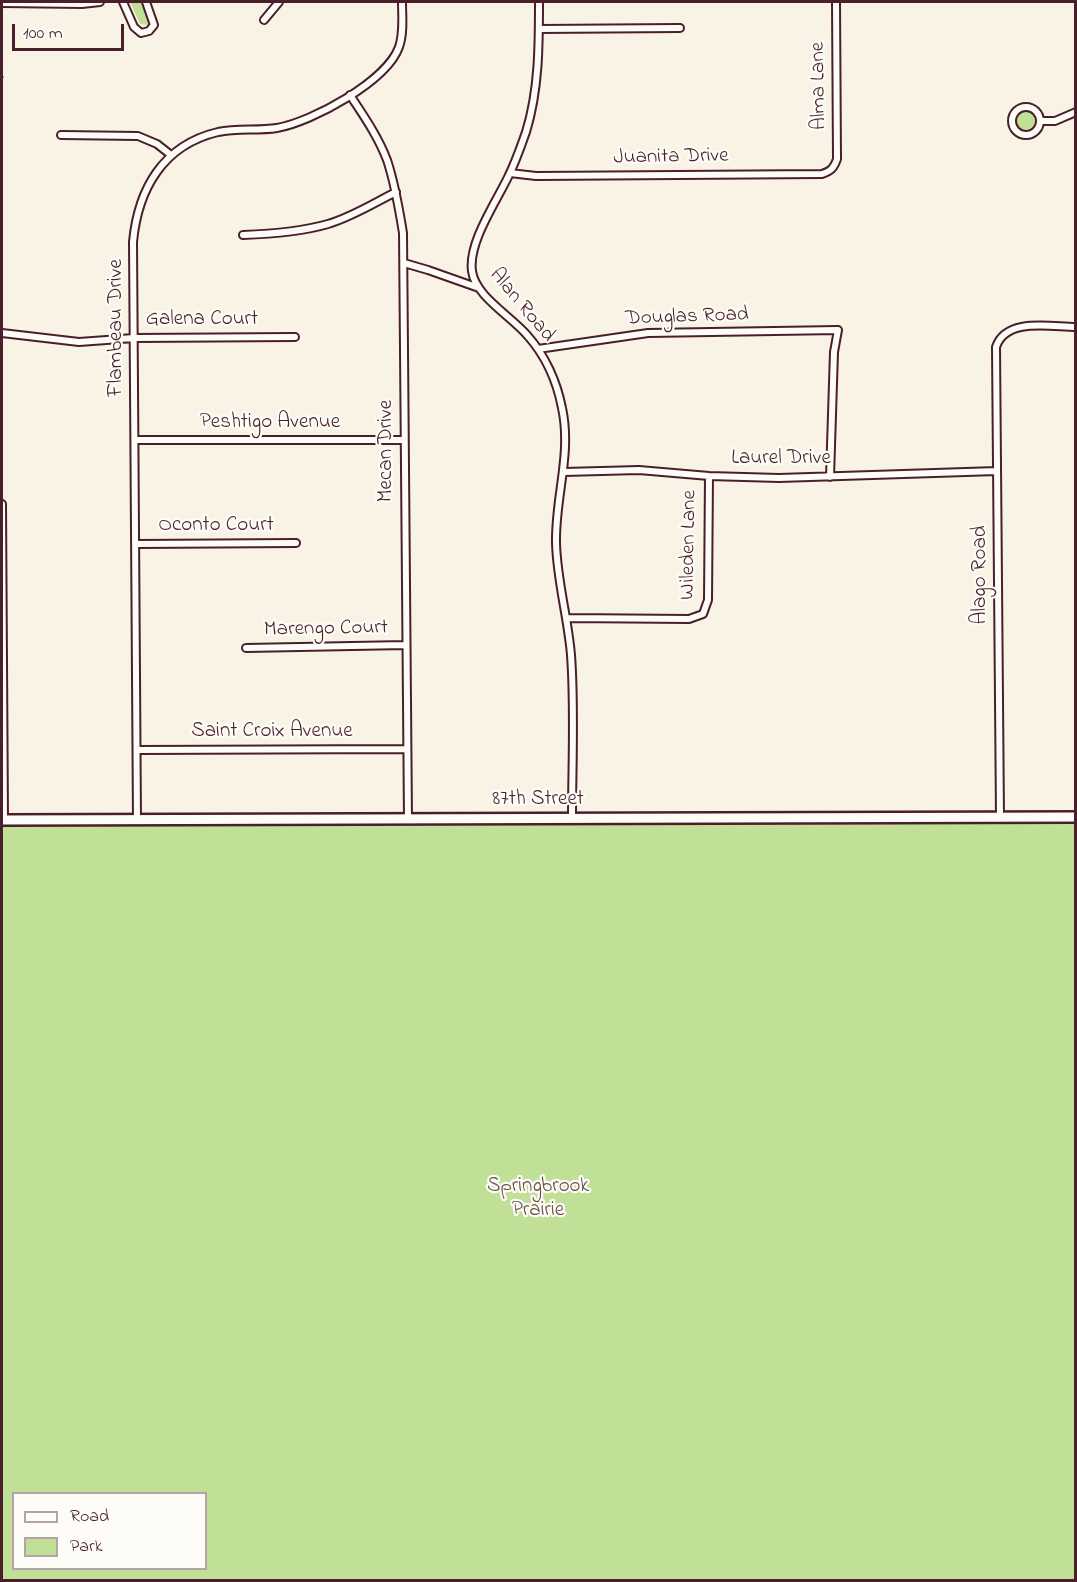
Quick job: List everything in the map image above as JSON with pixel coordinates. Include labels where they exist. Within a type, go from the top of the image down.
[{"type":"street","points":[[2,3],[82,4],[100,2]]},
{"type":"street","points":[[123,2],[134,27],[141,33],[149,31],[154,25],[146,2]]},
{"type":"street","points":[[264,20],[279,2]]},
{"type":"street","name":"Flambeau Drive","points":[[137,820],[133,242],[135,219],[143,194],[155,173],[171,155],[196,140],[217,132],[276,128],[301,122],[322,113],[382,72],[392,61],[399,46],[402,29],[402,2]]},
{"type":"street","name":"Alan Road","points":[[539,2],[533,103],[526,132],[510,173],[478,238],[472,256],[472,269],[479,288],[517,323],[538,349],[562,407],[567,442],[558,499],[556,544],[572,671],[572,819]]},
{"type":"street","name":"Alma Lane","points":[[832,169],[837,159],[836,2]]},
{"type":"street","points":[[539,29],[680,28]]},
{"type":"street","name":"Mecan Drive","points":[[350,95],[370,126],[386,158],[396,192],[403,233],[408,819]]},
{"type":"street","points":[[1027,107],[1037,111],[1041,122],[1036,131],[1026,135],[1016,130],[1012,120],[1017,110],[1027,107]]},
{"type":"street","points":[[1041,122],[1055,121],[1076,112]]},
{"type":"street","points":[[61,135],[138,136],[148,139],[171,155]]},
{"type":"street","name":"Juanita Drive","points":[[510,173],[536,176],[822,174],[832,169]]},
{"type":"street","points":[[243,235],[301,230],[330,223],[356,213],[396,192]]},
{"type":"street","points":[[404,263],[479,288]]},
{"type":"street","name":"Alago Road","points":[[1000,818],[996,347],[1003,334],[1014,328],[1076,327]]},
{"type":"street","name":"Douglas Road","points":[[538,349],[648,333],[838,330],[834,352],[830,477]]},
{"type":"street","name":"Galena Court","points":[[2,333],[80,342],[134,338],[295,337]]},
{"type":"street","name":"Peshtigo Avenue","points":[[135,441],[404,440]]},
{"type":"street","name":"Laurel Drive","points":[[564,472],[652,471],[709,476],[830,477],[997,471]]},
{"type":"street","name":"Wileden Lane","points":[[567,618],[689,619],[703,614],[708,600],[709,476]]},
{"type":"street","points":[[2,504],[3,820]]},
{"type":"street","name":"Oconto Court","points":[[136,544],[296,543]]},
{"type":"street","name":"Marengo Court","points":[[246,648],[406,645]]},
{"type":"street","name":"Saint Croix Avenue","points":[[137,750],[407,749]]},
{"type":"street","name":"87th Street","points":[[3,820],[1076,818]]},
{"type":"green space","points":[[130,2],[141,2],[149,20],[148,25],[140,24]]},
{"type":"green space","points":[[1025,110],[1032,113],[1035,120],[1032,127],[1025,130],[1018,127],[1015,120],[1018,113]]},
{"type":"green space","name":"Springbrook Prairie","points":[[462,820],[1075,822],[1075,1580],[2,1580],[2,822]]}]
